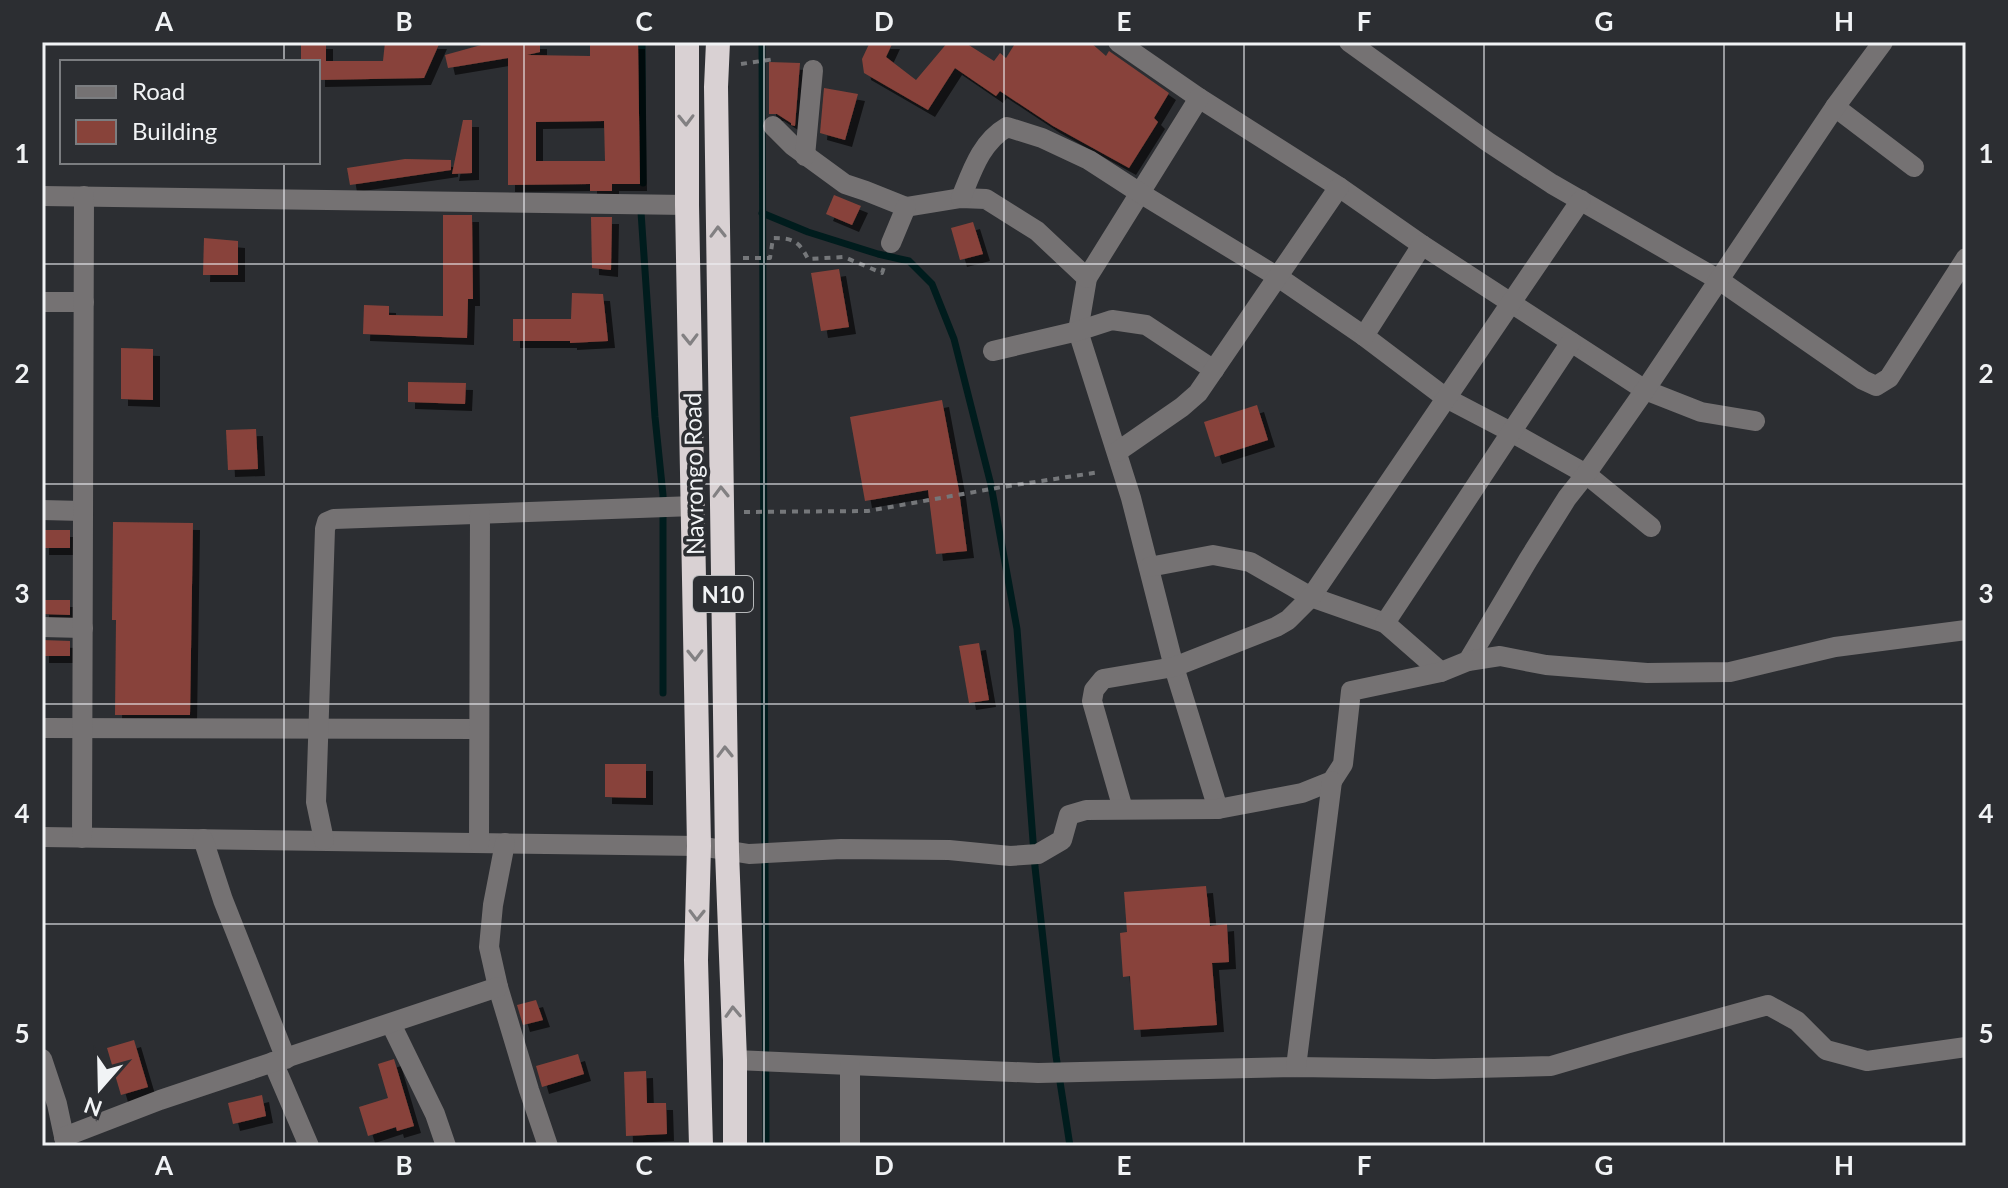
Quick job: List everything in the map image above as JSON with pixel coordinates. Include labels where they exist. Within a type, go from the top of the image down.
[{"type":"highway","name":"Navrongo Road","points":[[687,42],[687,205],[699,846],[696,960],[701,1146]]},
{"type":"highway","name":"Navrongo Road","points":[[718,42],[716,87],[727,852],[735,1146]]},
{"type":"street","points":[[1118,42],[1645,390],[1701,412],[1755,421]]},
{"type":"street","points":[[1349,42],[1552,184],[1719,280],[1876,386],[1889,378],[1966,258]]},
{"type":"street","points":[[1468,661],[1567,498],[1645,390],[1835,107],[1883,42]]},
{"type":"street","points":[[805,156],[813,70]]},
{"type":"street","points":[[1199,98],[1087,278],[1078,331],[1120,460],[1174,667],[1218,809]]},
{"type":"street","points":[[1835,107],[1914,167]]},
{"type":"street","points":[[773,126],[805,156],[845,184],[906,207],[961,198],[986,199],[1037,231],[1087,278]]},
{"type":"street","points":[[961,198],[980,154],[996,134],[1007,127],[1042,138],[1089,160],[1278,277],[1446,398],[1586,474],[1651,527]]},
{"type":"street","points":[[1120,460],[1198,393],[1339,187]]},
{"type":"street","points":[[42,196],[687,205]]},
{"type":"street","points":[[82,838],[84,196]]},
{"type":"street","points":[[1123,809],[1092,701],[1094,690],[1103,679],[1174,667],[1276,627],[1288,620],[1311,597],[1581,200]]},
{"type":"street","points":[[891,243],[906,207]]},
{"type":"street","points":[[1364,336],[1422,245]]},
{"type":"street","points":[[42,302],[84,302]]},
{"type":"street","points":[[993,351],[1112,320],[1146,325],[1214,370]]},
{"type":"street","points":[[1385,623],[1571,342]]},
{"type":"street","points":[[324,840],[316,802],[327,522],[334,519],[694,506]]},
{"type":"street","points":[[42,510],[83,511]]},
{"type":"street","points":[[479,843],[480,514]]},
{"type":"street","points":[[1149,567],[1213,555],[1250,562],[1311,597],[1385,623],[1441,672]]},
{"type":"street","points":[[42,627],[83,628]]},
{"type":"street","points":[[1296,1067],[1332,781],[1343,764],[1351,691],[1441,672],[1468,661],[1500,656],[1546,665],[1633,672],[1730,672],[1835,647],[1966,630]]},
{"type":"street","points":[[42,728],[479,729]]},
{"type":"street","points":[[42,837],[699,846],[749,854],[841,849],[949,850],[1010,856],[1038,854],[1062,840],[1069,815],[1086,810],[1218,809],[1302,793],[1332,781]]},
{"type":"street","points":[[203,839],[309,1146]]},
{"type":"street","points":[[505,843],[493,905],[489,947],[498,987],[548,1146]]},
{"type":"street","points":[[42,1059],[57,1104],[65,1142],[160,1100],[498,987]]},
{"type":"street","points":[[735,1060],[1038,1073],[1296,1067],[1434,1069],[1551,1066],[1768,1005],[1797,1021],[1826,1050],[1867,1061],[1966,1047]]},
{"type":"street","points":[[391,1024],[435,1114],[446,1146]]},
{"type":"street","points":[[850,1066],[850,1146]]},
{"type":"path","points":[[741,64],[775,59]]},
{"type":"path","points":[[739,257],[770,258],[773,238],[789,238],[801,246],[808,259],[844,257],[882,273]]},
{"type":"path","points":[[742,512],[868,511],[969,494],[1120,460]]},
{"type":"building","points":[[301,42],[326,42],[326,61],[383,61],[385,42],[440,42],[424,78],[320,80],[320,60],[301,60]]},
{"type":"building","points":[[492,42],[540,42],[540,52],[527,55],[590,56],[590,42],[638,42],[640,184],[612,184],[612,191],[590,191],[590,184],[508,185],[508,58],[448,68],[445,55]],"holes":[[[604,121],[605,161],[536,161],[536,122]]]},
{"type":"building","points":[[870,42],[893,42],[886,57],[916,80],[948,42],[964,42],[994,61],[1000,53],[1006,58],[1016,42],[1090,42],[1106,56],[1109,51],[1169,93],[1154,118],[1158,122],[1129,168],[1053,126],[1000,91],[996,96],[955,68],[928,110],[864,73],[862,59]]},
{"type":"building","points":[[769,62],[800,63],[795,126],[777,114],[769,114]]},
{"type":"building","points":[[824,88],[858,94],[845,140],[820,133]]},
{"type":"building","points":[[463,120],[472,120],[472,173],[452,174]]},
{"type":"building","points":[[405,159],[451,160],[451,170],[350,185],[347,168]]},
{"type":"building","points":[[834,195],[861,206],[852,225],[826,214]]},
{"type":"building","points":[[443,215],[472,215],[473,299],[468,299],[467,338],[363,334],[364,305],[389,306],[389,315],[443,316]]},
{"type":"building","points":[[591,217],[612,217],[611,270],[592,268]]},
{"type":"building","points":[[973,222],[983,254],[960,260],[951,228]]},
{"type":"building","points":[[204,238],[238,241],[238,275],[203,275]]},
{"type":"building","points":[[839,269],[849,327],[821,331],[811,273]]},
{"type":"building","points":[[572,293],[603,294],[608,341],[513,341],[513,319],[571,319]]},
{"type":"building","points":[[121,348],[153,349],[153,400],[121,399]]},
{"type":"building","points":[[408,382],[466,383],[465,404],[408,402]]},
{"type":"building","points":[[942,400],[967,551],[936,554],[928,490],[865,501],[850,417]]},
{"type":"building","points":[[1257,405],[1268,440],[1215,457],[1204,422]]},
{"type":"building","points":[[256,429],[258,469],[228,470],[226,430]]},
{"type":"building","points":[[113,522],[193,523],[190,715],[115,715]]},
{"type":"building","points":[[42,530],[70,530],[70,548],[42,548]]},
{"type":"building","points":[[42,600],[70,600],[70,615],[42,614]]},
{"type":"building","points":[[42,640],[70,641],[70,656],[42,656]]},
{"type":"building","points":[[979,643],[989,700],[969,703],[959,646]]},
{"type":"building","points":[[605,764],[646,764],[646,798],[605,797]]},
{"type":"building","points":[[1206,886],[1210,926],[1227,924],[1229,962],[1212,963],[1217,1025],[1134,1030],[1130,976],[1123,977],[1120,933],[1127,932],[1124,892]]},
{"type":"building","points":[[536,1000],[543,1020],[523,1025],[517,1005]]},
{"type":"building","points":[[134,1040],[148,1087],[121,1095],[107,1048]]},
{"type":"building","points":[[578,1054],[584,1074],[542,1087],[536,1066]]},
{"type":"building","points":[[394,1059],[414,1126],[397,1131],[396,1127],[368,1136],[359,1107],[388,1098],[378,1064]]},
{"type":"building","points":[[646,1071],[647,1103],[666,1103],[667,1134],[626,1136],[624,1072]]},
{"type":"building","points":[[262,1095],[266,1116],[233,1124],[228,1103]]},
{"type":"waterway","points":[[642,42],[643,183]]},
{"type":"waterway","points":[[762,42],[766,1146]]},
{"type":"waterway","points":[[641,212],[663,495],[663,693]]},
{"type":"waterway","points":[[762,213],[808,232],[909,261],[932,284],[954,339],[991,485],[1017,629],[1035,867],[1056,1056],[1070,1146]]}]
